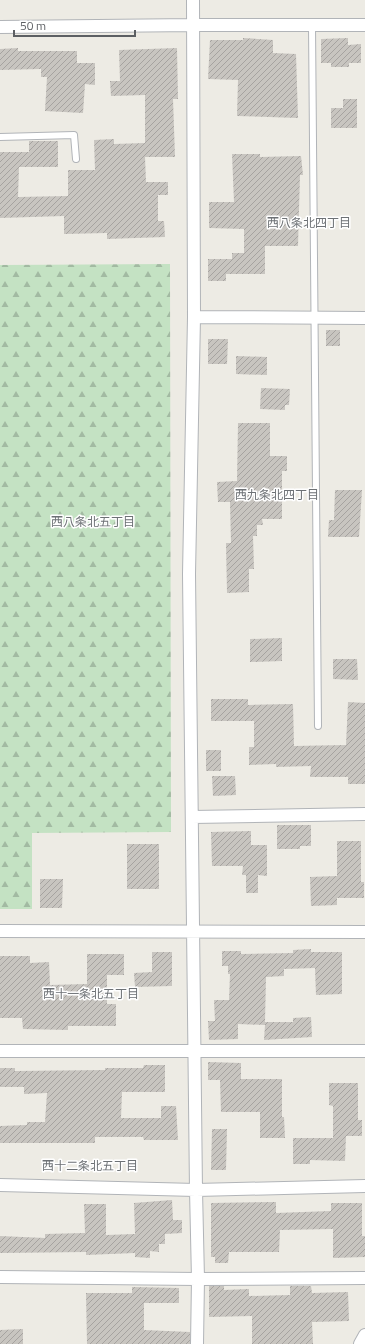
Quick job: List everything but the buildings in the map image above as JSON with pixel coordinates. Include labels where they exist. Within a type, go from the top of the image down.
[{"type":"street","points":[[194,0],[194,317],[189,574],[198,1279],[197,1344]]},
{"type":"street","points":[[0,27],[365,25]]},
{"type":"street","points":[[194,317],[365,318]]},
{"type":"street","points":[[192,817],[365,814]]},
{"type":"street","points":[[0,931],[365,932]]},
{"type":"street","points":[[0,1051],[365,1051]]},
{"type":"street","points":[[0,1185],[196,1190],[365,1186]]},
{"type":"street","points":[[0,1277],[198,1279],[365,1278]]},
{"type":"street","points":[[360,1344],[365,1336]]},
{"type":"lane","points":[[312,25],[318,726]]},
{"type":"lane","points":[[0,137],[74,135],[76,159]]},
{"type":"green space","points":[[170,264],[171,832],[32,833],[32,909],[0,909],[0,265]]},
{"type":"district","name":"西八条北四丁目","points":[[309,223]]},
{"type":"district","name":"西九条北四丁目","points":[[277,495]]},
{"type":"district","name":"西八条北五丁目","points":[[93,522]]},
{"type":"district","name":"西十一条北五丁目","points":[[91,994]]},
{"type":"district","name":"西十二条北五丁目","points":[[90,1166]]}]
